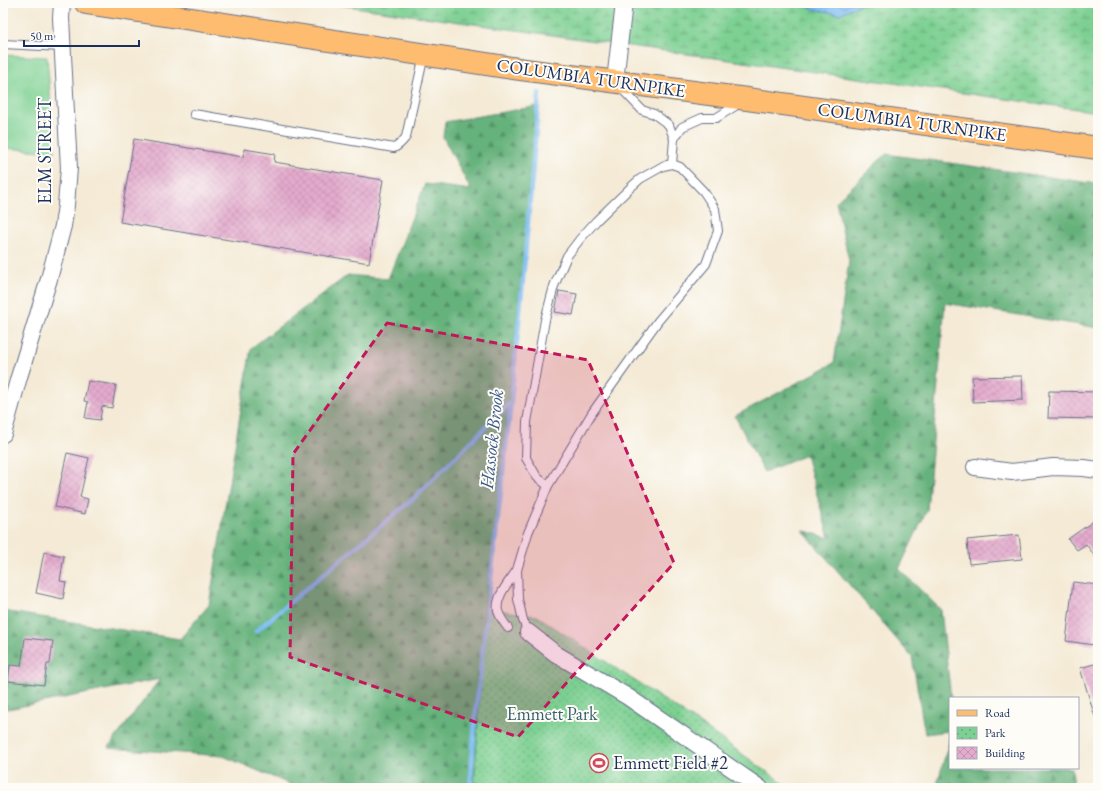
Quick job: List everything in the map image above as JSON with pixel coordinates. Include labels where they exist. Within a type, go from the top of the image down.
[{"type":"main road","name":"COLUMBIA TURNPIKE","points":[[86,3],[520,69],[1098,148]]},
{"type":"street","name":"ELM STREET","points":[[3,434],[49,279],[64,219],[69,168],[62,47],[62,3]]},
{"type":"street","points":[[615,81],[624,3]]},
{"type":"street","points":[[975,467],[1012,472],[1053,467],[1098,470]]},
{"type":"street","points":[[528,632],[556,654],[628,697],[760,788]]},
{"type":"lane","points":[[3,44],[62,47]]},
{"type":"lane","points":[[194,114],[394,148],[406,137],[424,55]]},
{"type":"lane","points":[[615,81],[642,110],[654,114],[669,125],[674,139],[672,164]]},
{"type":"lane","points":[[674,139],[682,128],[691,122],[702,118],[716,118],[747,99]]},
{"type":"lane","points":[[508,628],[498,610],[499,600],[517,570],[528,533],[548,486],[592,413],[658,321],[706,264],[718,231],[714,209],[704,192],[680,167],[672,164],[663,166],[640,179],[596,221],[580,239],[568,256],[554,286],[545,320],[527,422],[526,458],[538,477],[548,486]]},
{"type":"lane","points":[[517,570],[518,600],[528,632]]},
{"type":"highlighted area","points":[[387,323],[588,360],[674,563],[518,737],[290,657],[293,454]]},
{"type":"green space","points":[[325,3],[1098,3],[1098,112]]},
{"type":"green space","points":[[3,55],[47,57],[55,152],[3,148]]},
{"type":"green space","points":[[539,106],[497,514],[485,608],[474,788],[299,788],[223,756],[108,748],[160,679],[3,710],[3,611],[180,639],[209,605],[251,348],[348,275],[388,279],[425,184],[471,190],[443,137],[445,122]]},
{"type":"green space","points":[[886,154],[1098,184],[1098,328],[945,303],[927,510],[899,569],[941,610],[951,697],[949,697],[949,731],[925,734],[912,657],[802,530],[829,538],[806,455],[764,472],[735,416],[834,363],[849,261],[836,202]]},
{"type":"green space","name":"Emmett Park","points":[[485,608],[537,616],[700,724],[790,788],[474,788]]},
{"type":"green space","points":[[949,742],[949,769],[1072,769],[1074,788],[936,788]]},
{"type":"water","points":[[798,3],[864,3],[839,14],[813,9]]},
{"type":"building","points":[[134,139],[243,157],[244,149],[275,154],[274,162],[383,180],[369,263],[120,222]]},
{"type":"building","points":[[559,291],[577,294],[573,315],[555,312]]},
{"type":"building","points":[[1022,376],[1023,400],[973,402],[972,377]]},
{"type":"building","points":[[88,381],[116,385],[112,408],[102,406],[100,420],[85,418],[88,402],[84,401]]},
{"type":"building","points":[[1049,391],[1098,392],[1097,419],[1048,418]]},
{"type":"building","points":[[67,453],[89,458],[80,497],[88,499],[85,514],[55,507]]},
{"type":"building","points":[[1098,518],[1098,561],[1086,544],[1077,550],[1068,539]]},
{"type":"building","points":[[1019,535],[1022,559],[969,564],[967,540]]},
{"type":"building","points":[[44,552],[64,556],[60,581],[66,582],[63,599],[36,593]]},
{"type":"building","points":[[1073,582],[1098,585],[1098,609],[1094,645],[1066,641]]},
{"type":"building","points":[[25,638],[53,641],[50,664],[47,664],[44,685],[8,681],[10,665],[21,666]]},
{"type":"building","points":[[1098,663],[1098,716],[1095,717],[1080,668]]},
{"type":"waterway","name":"Hassock Brook","points":[[470,788],[476,710],[511,402],[539,93]]},
{"type":"waterway","points":[[256,631],[414,498],[510,403]]},
{"type":"place","name":"Emmett Field #2","points":[[599,763]]}]
